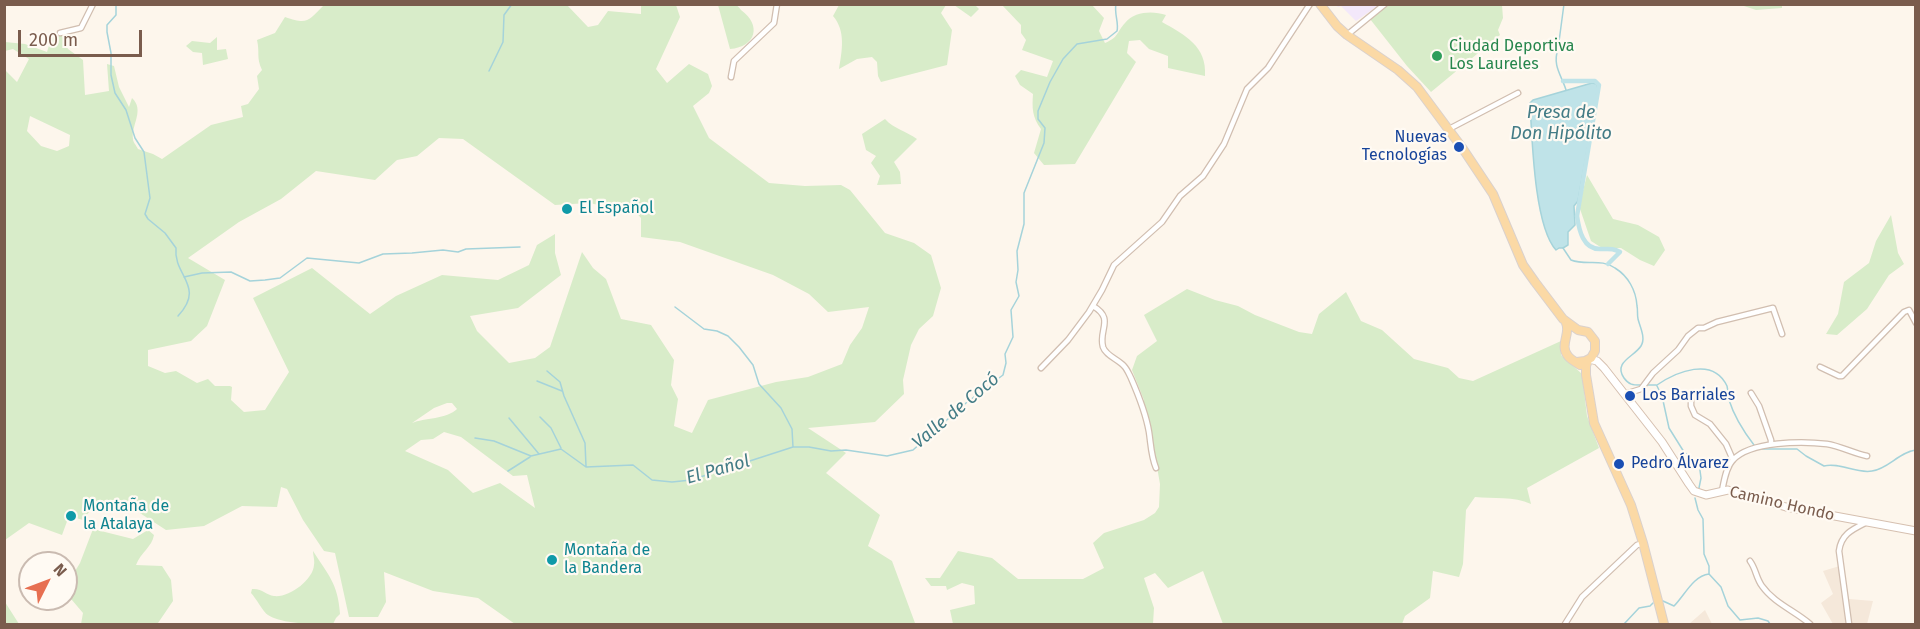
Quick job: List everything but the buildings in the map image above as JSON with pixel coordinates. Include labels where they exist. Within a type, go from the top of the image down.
[{"type":"main road","points":[[1320,4],[1347,35],[1398,70],[1417,87],[1493,194],[1523,265],[1550,304],[1563,319],[1578,330],[1588,332],[1595,341],[1595,351],[1586,366],[1594,423],[1631,505],[1664,624]]},
{"type":"main road","points":[[1563,319],[1568,331],[1565,353],[1577,362],[1586,375]]},
{"type":"main road","points":[[1566,338],[1578,330]]},
{"type":"main road","points":[[1577,362],[1589,359]]},
{"type":"street","points":[[60,33],[81,28],[93,4]]},
{"type":"street","points":[[731,77],[734,61],[774,23],[777,4]]},
{"type":"street","points":[[1041,368],[1068,340],[1093,306],[1114,265],[1162,222],[1180,196],[1203,176],[1224,144],[1248,89],[1268,68],[1310,4]]},
{"type":"street","points":[[1347,35],[1385,4]]},
{"type":"street","points":[[1449,129],[1518,93]]},
{"type":"street","points":[[1093,306],[1101,310],[1104,316],[1102,345],[1105,352],[1123,365],[1132,379],[1145,416],[1151,457],[1156,468]]},
{"type":"street","points":[[1625,394],[1641,390],[1653,373],[1698,328],[1773,308],[1782,334]]},
{"type":"street","points":[[1820,367],[1842,376],[1904,312],[1909,310],[1916,323]]},
{"type":"street","points":[[1595,351],[1604,368]]},
{"type":"street","points":[[1589,359],[1597,361],[1604,368]]},
{"type":"street","name":"Camino Hondo","points":[[1604,368],[1662,441],[1691,488],[1706,495],[1722,490],[1732,491],[1786,507],[1916,531]]},
{"type":"street","points":[[1751,393],[1759,406],[1771,444]]},
{"type":"street","points":[[1691,400],[1695,415],[1710,424],[1726,444],[1733,460]]},
{"type":"street","points":[[1722,490],[1733,460],[1749,450],[1771,444],[1828,444],[1867,456]]},
{"type":"street","points":[[1849,624],[1840,544],[1846,534],[1865,523]]},
{"type":"street","points":[[1565,624],[1575,606],[1588,590],[1643,543]]},
{"type":"street","points":[[1750,561],[1762,586],[1785,607],[1810,624]]},
{"type":"shaded area","points":[[1336,5],[1379,5],[1356,21],[1341,6]]},
{"type":"shaded area","points":[[1843,565],[1849,599],[1873,601],[1867,624],[1833,624],[1821,603],[1833,594],[1823,571]]},
{"type":"shaded area","points":[[1705,610],[1712,624],[1689,624]]},
{"type":"green space","points":[[734,4],[748,16],[754,28],[746,44],[730,49],[718,5]]},
{"type":"green space","points":[[324,5],[567,5],[588,27],[598,25],[608,11],[641,14],[641,5],[676,5],[680,17],[656,69],[667,83],[689,64],[708,74],[712,86],[709,93],[693,106],[709,138],[769,183],[805,186],[841,185],[850,190],[885,233],[914,243],[931,255],[941,288],[933,316],[919,329],[911,345],[903,380],[904,394],[875,422],[808,428],[846,453],[826,473],[880,515],[868,546],[892,561],[915,623],[949,624],[515,624],[478,598],[433,591],[384,572],[386,602],[378,617],[349,617],[335,553],[324,551],[303,520],[287,489],[281,487],[277,507],[242,506],[204,526],[166,530],[126,504],[96,503],[83,520],[69,516],[62,535],[29,523],[5,540],[5,70],[17,82],[29,59],[13,49],[5,51],[5,42],[25,44],[47,52],[52,36],[62,36],[68,49],[83,60],[85,95],[109,91],[107,64],[114,66],[119,87],[129,107],[132,98],[136,103],[138,113],[133,134],[134,142],[138,149],[162,159],[211,125],[243,117],[241,106],[248,104],[259,89],[257,76],[262,70],[257,40],[275,33],[285,17],[299,21],[307,20]],"holes":[[[30,116],[70,135],[69,146],[57,151],[41,146],[27,131]],[[439,138],[463,139],[555,205],[589,203],[599,205],[619,202],[630,206],[641,218],[641,237],[680,242],[773,275],[809,294],[828,312],[869,307],[862,328],[850,345],[842,364],[808,377],[776,382],[708,400],[692,433],[674,426],[678,399],[671,385],[674,360],[651,325],[621,319],[606,279],[593,268],[582,252],[550,347],[535,358],[509,363],[477,331],[470,316],[518,308],[561,275],[555,253],[555,234],[537,245],[529,265],[498,280],[442,275],[396,296],[370,314],[312,268],[253,298],[289,372],[265,410],[244,412],[231,400],[232,387],[230,386],[215,386],[208,379],[197,383],[176,371],[165,373],[148,366],[148,350],[191,341],[207,326],[225,280],[188,258],[239,222],[281,199],[316,171],[375,180],[397,160],[417,156]],[[452,403],[457,409],[442,417],[412,423],[434,408]],[[444,432],[461,437],[513,476],[527,475],[535,508],[500,483],[473,493],[448,470],[405,451],[421,440],[433,439]]]},
{"type":"green space","points":[[839,5],[946,5],[941,13],[952,30],[947,65],[881,82],[877,62],[872,57],[857,59],[839,69],[841,35],[833,16]]},
{"type":"green space","points":[[954,5],[975,5],[979,9],[971,17]]},
{"type":"green space","points":[[1002,5],[1092,5],[1104,18],[1099,31],[1105,43],[1115,37],[1125,23],[1134,16],[1150,13],[1166,15],[1162,22],[1186,37],[1198,49],[1205,66],[1205,76],[1168,68],[1168,56],[1149,49],[1140,40],[1129,41],[1127,53],[1136,62],[1075,164],[1044,165],[1034,153],[1041,129],[1033,112],[1033,94],[1020,85],[1015,76],[1021,70],[1047,77],[1053,61],[1022,50],[1026,40],[1021,33],[1021,25]]},
{"type":"green space","name":"Ciudad Deportiva Los Laureles","points":[[1389,5],[1502,5],[1503,18],[1498,30],[1500,35],[1431,92],[1370,19]]},
{"type":"green space","points":[[1741,5],[1782,5],[1782,8],[1756,10]]},
{"type":"green space","points":[[217,37],[217,50],[226,49],[228,59],[203,65],[202,53],[193,52],[186,46],[192,41],[210,43]]},
{"type":"green space","points":[[885,119],[917,139],[894,162],[900,172],[901,184],[877,185],[880,176],[871,163],[876,156],[866,150],[862,134]]},
{"type":"green space","points":[[1587,175],[1613,219],[1638,225],[1659,237],[1665,250],[1654,266],[1621,248],[1602,248],[1591,241],[1579,206]]},
{"type":"green space","points":[[1891,215],[1898,253],[1904,264],[1889,275],[1867,309],[1837,335],[1826,334],[1838,314],[1844,282],[1869,263],[1876,241]]},
{"type":"green space","points":[[1187,289],[1238,306],[1299,332],[1312,334],[1319,314],[1346,292],[1361,321],[1382,330],[1414,359],[1448,368],[1459,378],[1473,381],[1561,341],[1561,355],[1582,374],[1587,416],[1599,448],[1527,488],[1531,504],[1511,499],[1475,497],[1466,510],[1463,564],[1459,577],[1433,571],[1430,598],[1405,616],[1402,624],[1223,624],[1203,571],[1168,588],[1155,573],[1144,578],[1154,608],[1153,624],[953,624],[950,610],[975,604],[974,586],[962,583],[947,590],[946,586],[931,586],[925,578],[940,578],[958,551],[992,558],[1018,579],[1083,579],[1104,568],[1093,543],[1104,533],[1144,520],[1155,513],[1159,507],[1160,484],[1150,427],[1141,405],[1144,400],[1132,370],[1137,356],[1157,341],[1144,315]]},
{"type":"green space","points":[[93,529],[133,539],[148,530],[154,535],[136,565],[162,566],[171,580],[173,601],[158,623],[81,624],[83,613],[78,607],[78,566]]},
{"type":"green space","points":[[313,551],[337,594],[340,614],[333,624],[290,622],[268,615],[251,593],[252,589],[274,596],[293,591],[305,582],[313,571]]},
{"type":"green space","points":[[5,602],[19,624],[5,624]]},
{"type":"water","name":"Presa de Don Hipólito","points":[[1592,83],[1597,84],[1598,90],[1578,201],[1574,206],[1575,225],[1568,232],[1568,245],[1556,250],[1543,222],[1539,202],[1533,158],[1530,103],[1533,100]]},
{"type":"waterway","points":[[116,4],[116,15],[107,25],[111,75],[115,93],[126,110],[135,138],[144,152],[150,198],[145,214],[165,233],[176,248],[176,258],[189,289],[186,306],[178,316]]},
{"type":"waterway","points":[[489,71],[503,42],[504,15],[512,4]]},
{"type":"waterway","name":"Valle de Cocó","points":[[675,307],[704,329],[728,336],[739,347],[753,365],[759,384],[781,408],[792,429],[793,447],[831,451],[846,450],[887,456],[913,450],[966,403],[1003,375],[1006,363],[1005,354],[1013,337],[1011,310],[1019,296],[1016,282],[1017,251],[1024,224],[1024,193],[1044,143],[1045,128],[1038,119],[1038,111],[1063,59],[1077,44],[1107,39],[1117,31],[1116,4]]},
{"type":"waterway","points":[[1564,4],[1556,61],[1566,90]]},
{"type":"waterway","points":[[1563,81],[1595,81],[1599,85],[1577,216],[1586,243],[1595,248],[1613,249],[1620,252],[1608,264]]},
{"type":"waterway","points":[[184,277],[202,273],[231,272],[250,281],[265,280],[280,278],[307,258],[359,263],[383,254],[443,250],[458,252],[466,249],[520,247]]},
{"type":"waterway","points":[[1563,248],[1571,260],[1610,265],[1620,271],[1630,284],[1635,294],[1643,340],[1638,350],[1623,364],[1621,372],[1629,383],[1640,385]]},
{"type":"waterway","points":[[1657,385],[1674,375],[1694,369],[1713,371],[1727,386],[1734,412],[1754,445]]},
{"type":"waterway","points":[[547,371],[560,382],[585,443],[586,466]]},
{"type":"waterway","points":[[537,381],[562,391]]},
{"type":"waterway","points":[[1646,385],[1656,385]]},
{"type":"waterway","points":[[1657,386],[1662,396],[1669,428],[1684,452],[1699,463],[1701,478],[1699,488]]},
{"type":"waterway","points":[[540,417],[551,428],[561,448]]},
{"type":"waterway","points":[[509,418],[539,454]]},
{"type":"waterway","name":"El Pañol","points":[[475,438],[494,441],[531,456],[561,449],[586,467],[633,465],[652,480],[672,482],[691,480],[793,447]]},
{"type":"waterway","points":[[1762,449],[1797,449],[1824,466],[1830,465],[1860,471],[1878,470],[1904,454],[1916,450]]},
{"type":"waterway","points":[[508,471],[530,457]]},
{"type":"waterway","points":[[1695,498],[1703,519],[1704,554],[1709,566],[1709,574],[1721,587],[1728,606],[1740,620],[1758,618],[1770,624]]},
{"type":"waterway","points":[[1663,601],[1674,606],[1698,578],[1709,574]]},
{"type":"waterway","points":[[1624,624],[1639,608],[1650,606],[1653,603]]},
{"type":"place","name":"Ciudad Deportiva Los Laureles","points":[[1437,56]]},
{"type":"place","name":"Nuevas Tecnologías","points":[[1459,147]]},
{"type":"place","name":"El Español","points":[[567,209]]},
{"type":"place","name":"Los Barriales","points":[[1630,396]]},
{"type":"place","name":"Pedro Álvarez","points":[[1619,464]]},
{"type":"place","name":"Montaña de la Atalaya","points":[[71,516]]},
{"type":"place","name":"Montaña de la Bandera","points":[[552,560]]}]
